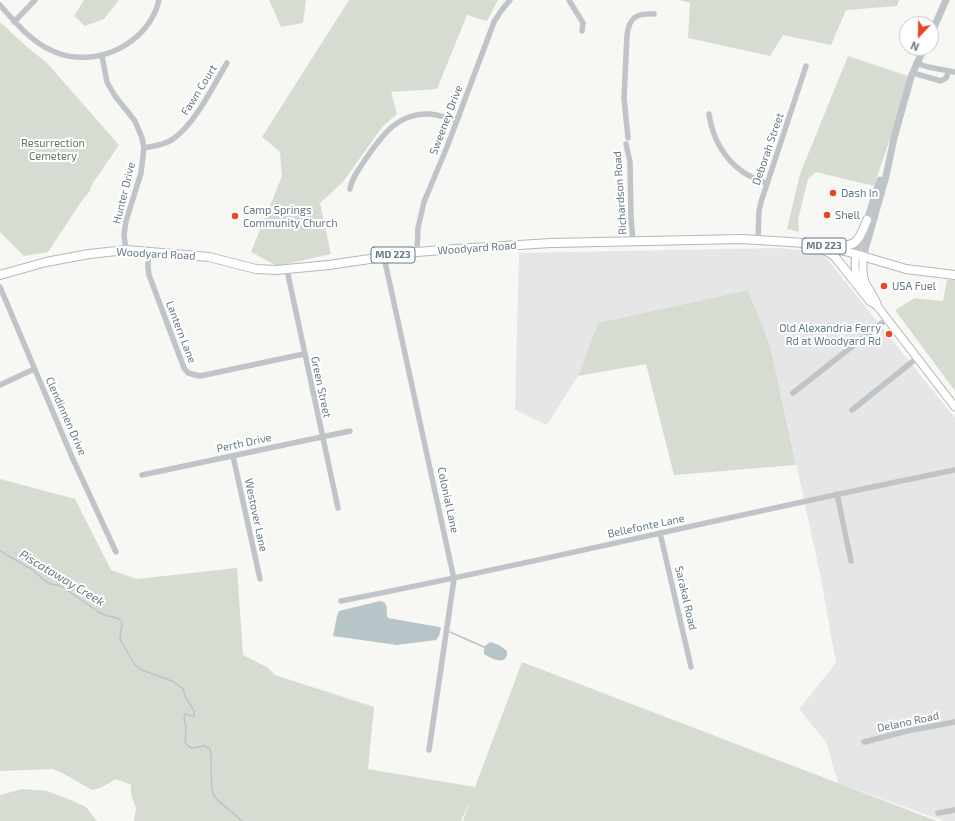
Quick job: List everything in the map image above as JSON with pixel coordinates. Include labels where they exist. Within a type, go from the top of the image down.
[{"type":"main road","points":[[810,244],[842,246],[851,245],[858,240],[867,220]]},
{"type":"main road","name":"Woodyard Road","points":[[0,275],[46,262],[90,254],[126,250],[209,257],[267,270],[287,270],[417,252],[551,243],[758,240],[810,244],[860,255],[906,269],[955,275]]},
{"type":"main road","points":[[810,244],[830,253],[870,302],[878,307]]},
{"type":"main road","points":[[860,255],[855,263],[856,275],[870,302]]},
{"type":"main road","points":[[860,255],[864,278],[868,288],[876,300],[878,307],[955,407]]},
{"type":"street","points":[[14,22],[35,0]]},
{"type":"street","points":[[0,5],[14,22],[40,44],[55,52],[78,58],[88,58],[116,52],[136,37],[149,21],[159,0]]},
{"type":"street","name":"Sweeney Drive","points":[[417,252],[418,228],[422,206],[457,120],[494,22],[510,0]]},
{"type":"street","points":[[569,0],[583,23],[582,31]]},
{"type":"street","points":[[939,16],[946,0]]},
{"type":"street","name":"Richardson Road","points":[[634,241],[630,197],[630,162],[624,98],[628,29],[629,25],[636,16],[643,13],[654,14]]},
{"type":"street","name":"Hunter Drive","points":[[102,56],[107,82],[115,96],[135,121],[142,138],[144,148],[141,173],[126,221],[124,235],[126,250]]},
{"type":"street","points":[[860,255],[884,182],[913,72],[920,56]]},
{"type":"street","name":"Fawn Court","points":[[144,148],[156,146],[169,141],[190,124],[228,63]]},
{"type":"street","points":[[916,63],[928,67],[952,71]]},
{"type":"street","name":"Deborah Street","points":[[758,240],[759,212],[766,183],[806,66]]},
{"type":"street","points":[[913,72],[941,81],[952,71]]},
{"type":"street","points":[[350,189],[352,180],[378,141],[392,126],[404,119],[416,115],[430,114],[457,120]]},
{"type":"street","points":[[709,114],[710,125],[720,147],[729,160],[744,174],[766,183]]},
{"type":"street","points":[[860,255],[867,220],[883,170],[890,156]]},
{"type":"street","name":"Lantern Lane","points":[[148,252],[149,275],[184,368],[188,373],[200,376],[304,354]]},
{"type":"street","name":"Colonial Lane","points":[[384,256],[454,579],[429,750]]},
{"type":"street","name":"Green Street","points":[[287,270],[338,508]]},
{"type":"street","name":"Clendinnen Drive","points":[[0,287],[34,369],[116,552]]},
{"type":"street","points":[[793,393],[887,319]]},
{"type":"street","points":[[852,410],[917,358]]},
{"type":"street","points":[[0,385],[34,369]]},
{"type":"street","name":"Perth Drive","points":[[142,475],[350,431]]},
{"type":"street","name":"Westover Lane","points":[[233,456],[260,579]]},
{"type":"street","name":"Bellefonte Lane","points":[[341,601],[454,579],[837,494],[955,470]]},
{"type":"street","points":[[837,494],[851,561]]},
{"type":"street","name":"Sarakal Road","points":[[660,533],[691,668]]},
{"type":"street","name":"Delano Road","points":[[864,742],[908,731],[955,722]]},
{"type":"street","points":[[938,814],[955,810]]},
{"type":"shaded area","points":[[781,248],[823,254],[955,418],[955,821],[944,821],[838,783],[826,742],[799,709],[836,663],[820,573],[770,345],[748,290],[598,323],[578,376],[547,425],[515,410],[519,253]]},
{"type":"shaded area","points":[[380,601],[386,605],[388,618],[439,627],[441,628],[439,636],[436,640],[397,645],[333,636],[339,611]]},
{"type":"shaded area","points":[[490,642],[499,645],[507,651],[507,656],[505,659],[499,660],[484,654],[484,647]]},
{"type":"green space","points":[[84,0],[119,0],[104,19],[85,26],[74,16]]},
{"type":"green space","points":[[269,0],[306,0],[303,23],[281,27]]},
{"type":"green space","points":[[349,0],[498,0],[487,21],[467,15],[437,89],[391,92],[397,114],[383,126],[343,182],[320,203],[331,254],[277,266],[251,252],[282,176],[280,152],[262,137]]},
{"type":"green space","points":[[679,0],[899,0],[897,6],[846,10],[831,45],[783,35],[770,56],[688,38],[690,3]]},
{"type":"green space","name":"Resurrection Cemetery","points":[[0,22],[47,63],[119,145],[48,252],[24,256],[0,232]]},
{"type":"green space","points":[[848,56],[911,77],[874,186],[816,172],[808,179],[798,220],[799,232],[787,229],[800,174]]},
{"type":"green space","points":[[947,280],[955,280],[955,391],[895,310],[915,298],[943,301]]},
{"type":"green space","points":[[748,290],[770,345],[796,465],[674,475],[646,364],[578,376],[598,323]]},
{"type":"green space","points":[[0,479],[75,499],[111,570],[137,579],[237,568],[243,655],[267,667],[275,675],[374,707],[368,769],[475,787],[522,662],[937,821],[463,821],[470,801],[461,821],[134,821],[136,808],[131,795],[131,785],[116,779],[100,788],[92,790],[53,769],[0,771]]},
{"type":"green space","points":[[22,789],[47,791],[66,798],[86,807],[97,821],[0,821],[0,795]]},
{"type":"waterway","name":"Piscataway Creek","points":[[0,551],[33,570],[44,580],[51,584],[61,586],[100,613],[117,618],[122,622],[120,639],[134,664],[142,670],[174,682],[183,689],[186,698],[194,711],[194,716],[185,714],[184,717],[186,729],[185,742],[192,748],[204,746],[210,749],[212,787],[214,796],[242,821]]},
{"type":"waterway","points":[[450,632],[484,647]]},
{"type":"place","name":"Dash In","points":[[833,193]]},
{"type":"place","name":"Shell","points":[[827,215]]},
{"type":"place","name":"Camp Springs Community Church","points":[[235,216]]},
{"type":"place","name":"USA Fuel","points":[[884,286]]},
{"type":"place","name":"Old Alexandria Ferry Rd at Woodyard Rd","points":[[889,334]]}]
